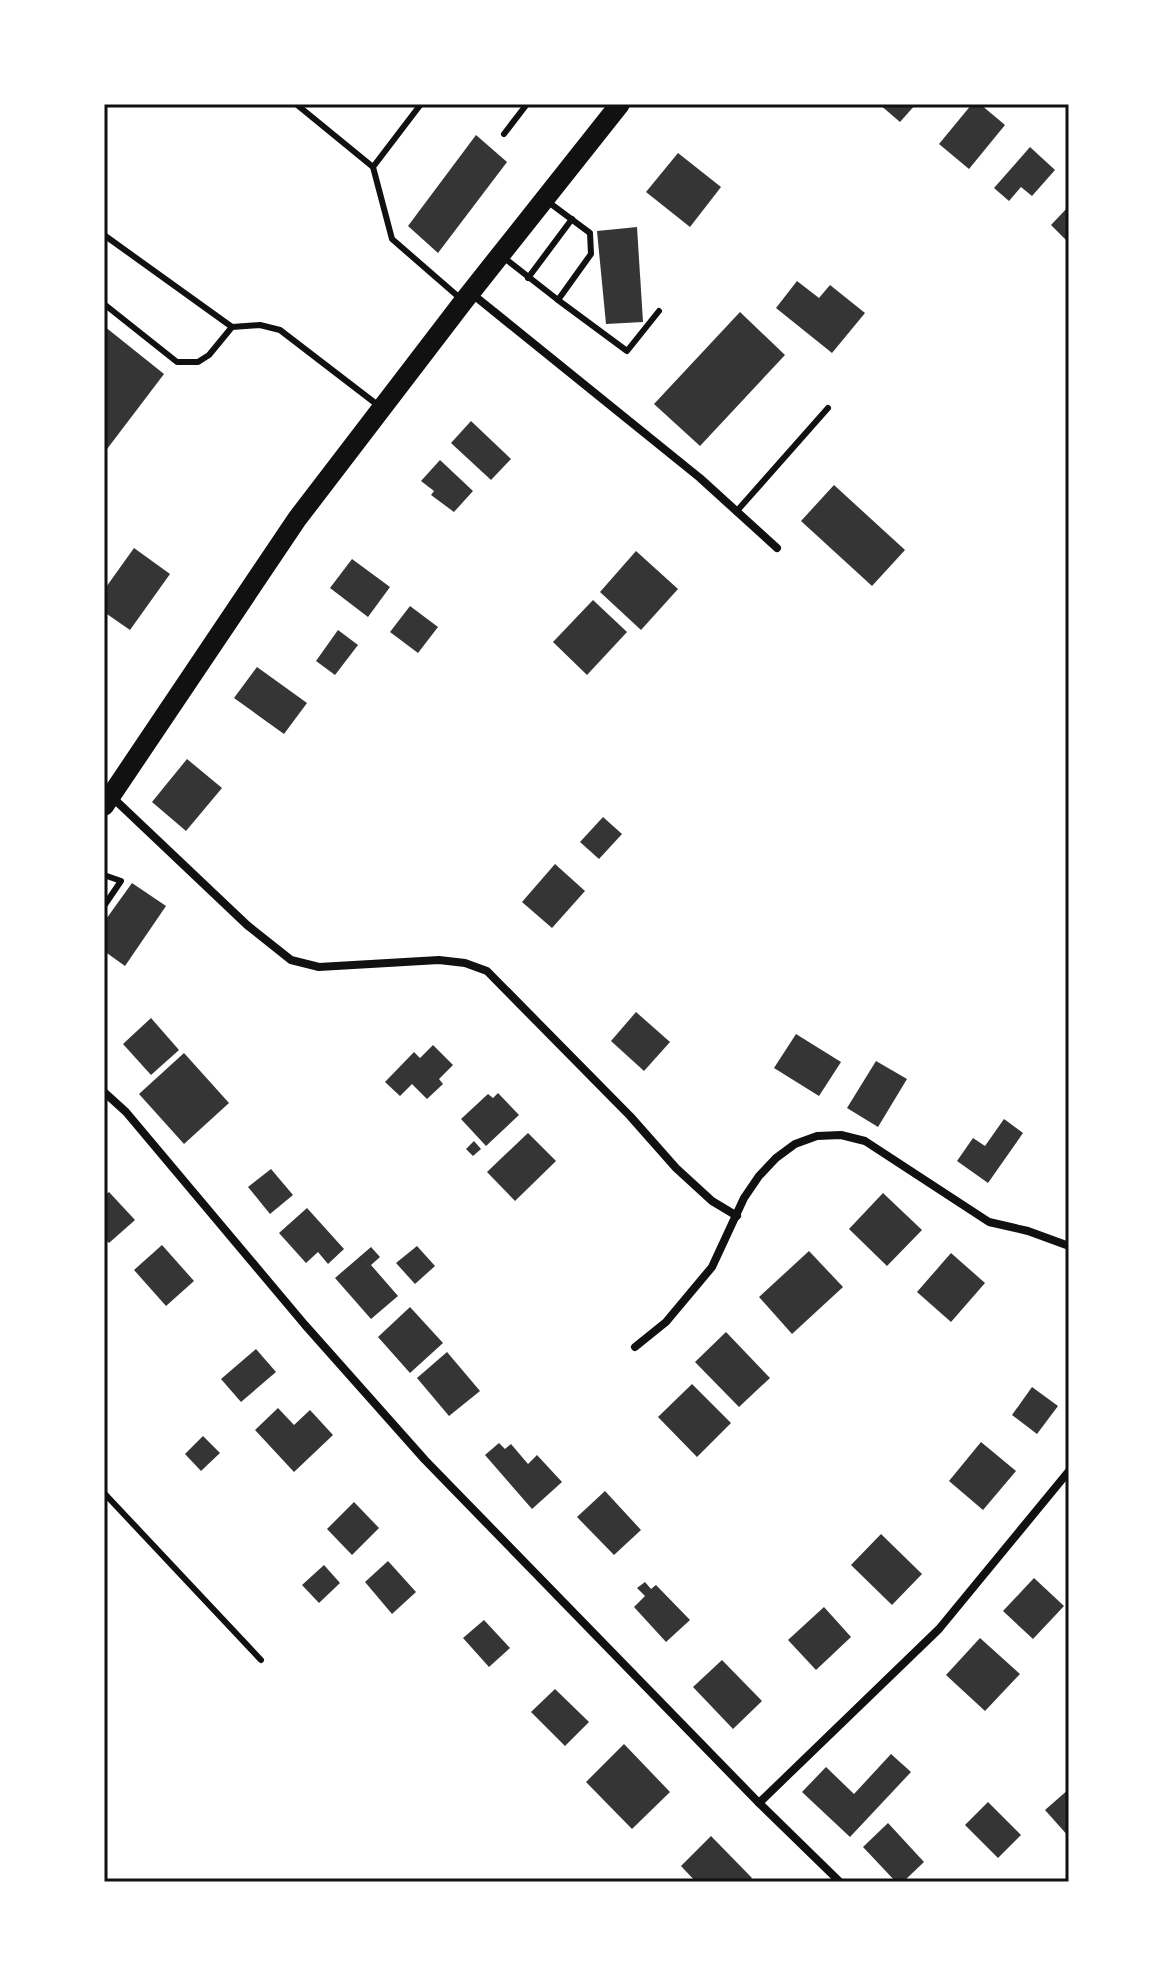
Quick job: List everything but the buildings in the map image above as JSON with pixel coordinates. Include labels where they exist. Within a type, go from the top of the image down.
[{"type":"main road","points":[[106,798],[297,519],[620,104]]},
{"type":"street","points":[[467,297],[700,478],[777,548]]},
{"type":"street","points":[[106,798],[247,925],[291,960],[319,967],[439,960],[465,963],[487,971],[630,1116],[676,1168],[712,1201],[737,1216]]},
{"type":"street","points":[[104,1092],[126,1112],[305,1325],[425,1460],[840,1882]]},
{"type":"street","points":[[635,1347],[666,1322],[712,1267],[744,1198],[759,1176],[795,1144],[817,1136],[841,1135],[865,1141],[989,1222],[1028,1231],[1069,1246]]},
{"type":"street","points":[[759,1803],[939,1629],[1069,1471]]},
{"type":"lane","points":[[296,104],[373,167],[392,239],[467,297]]},
{"type":"lane","points":[[373,167],[421,104]]},
{"type":"lane","points":[[504,134],[527,104]]},
{"type":"lane","points":[[544,199],[590,233],[591,254],[558,300]]},
{"type":"lane","points":[[528,278],[572,219]]},
{"type":"lane","points":[[104,235],[232,327],[260,325],[280,330],[382,408]]},
{"type":"lane","points":[[500,255],[627,351],[659,311]]},
{"type":"lane","points":[[104,304],[177,362],[198,362],[209,355],[232,327]]},
{"type":"lane","points":[[736,512],[828,408]]},
{"type":"lane","points":[[104,875],[121,881],[104,906]]},
{"type":"lane","points":[[104,1493],[261,1660]]}]
